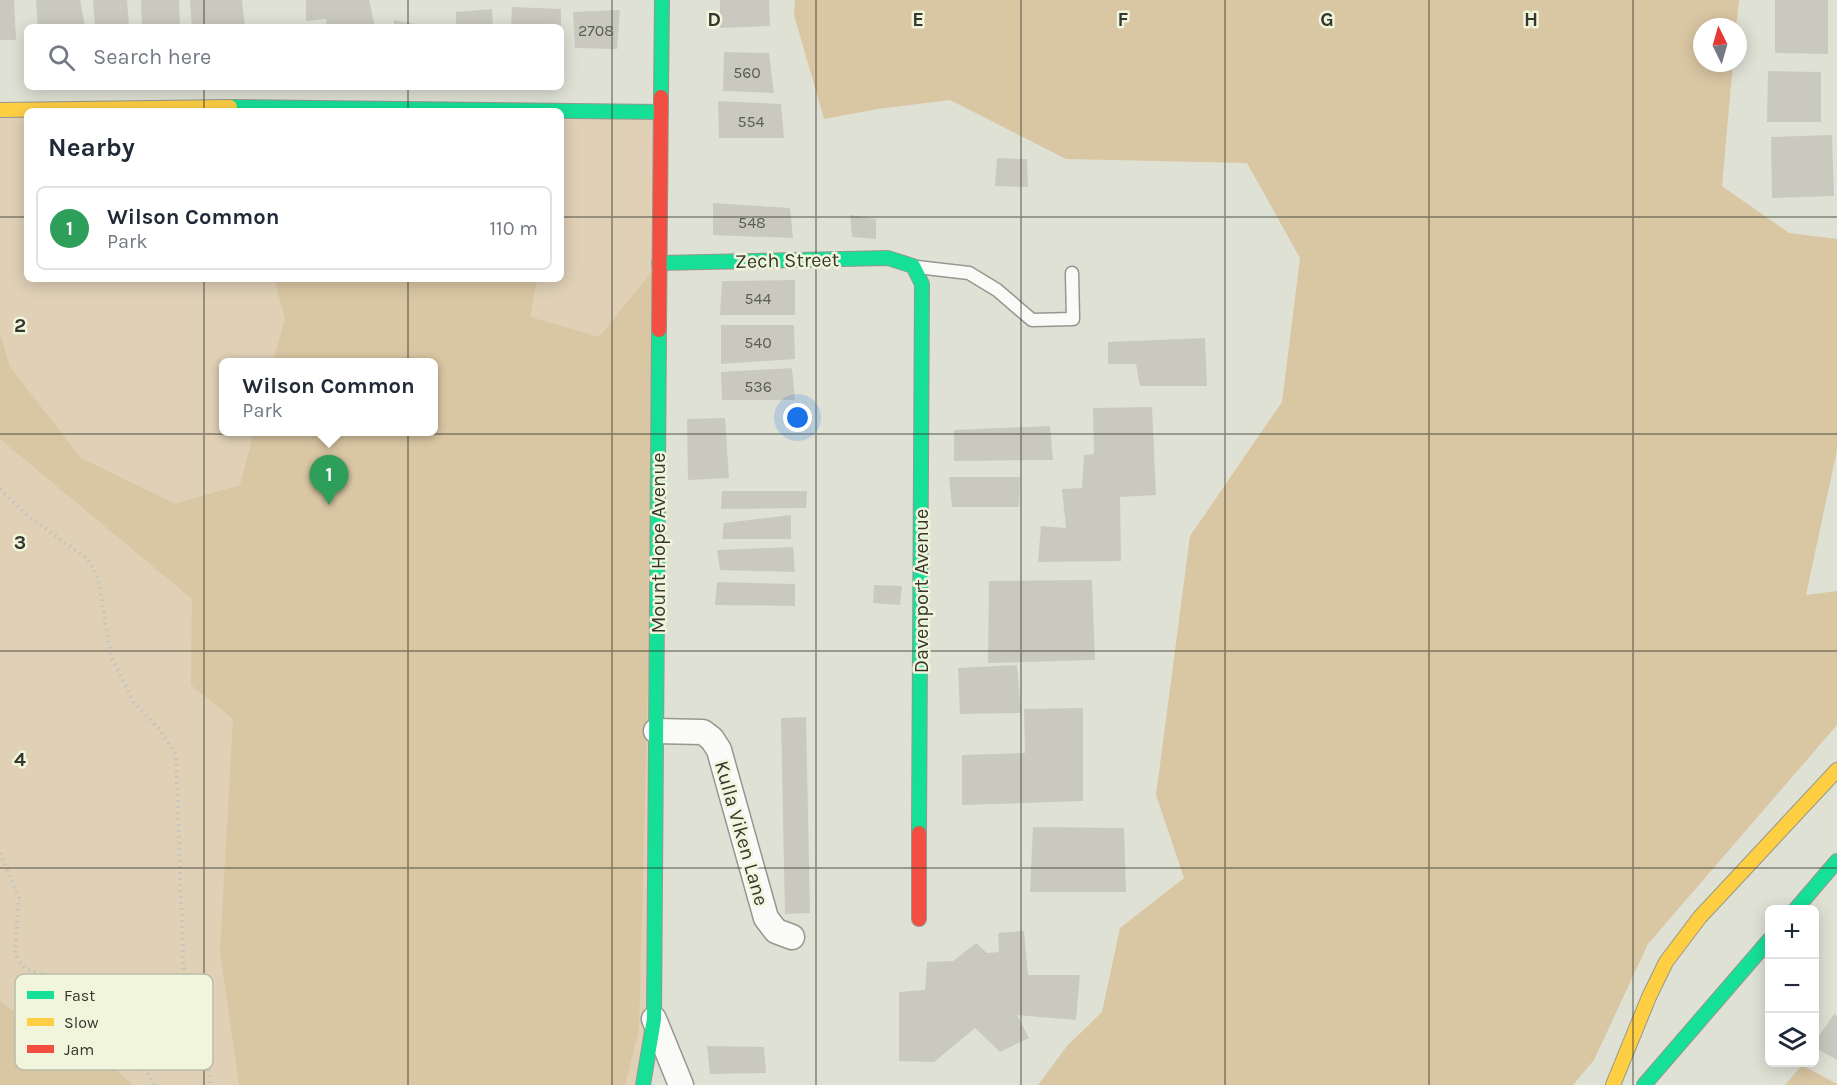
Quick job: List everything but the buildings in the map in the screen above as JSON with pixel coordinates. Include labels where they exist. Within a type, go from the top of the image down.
[{"type":"street","name":"Mount Hope Avenue","points":[[643,1085],[654,1019],[662,0]]},
{"type":"street","points":[[142,108],[283,106],[409,108]]},
{"type":"street","points":[[0,110],[24,110]]},
{"type":"street","points":[[564,110],[662,112]]},
{"type":"street","name":"Zech Street","points":[[659,263],[888,258],[913,266]]},
{"type":"street","name":"Davenport Avenue","points":[[913,266],[922,284],[919,919]]},
{"type":"street","name":"Kulla Viken Lane","points":[[656,731],[703,732],[712,738],[719,750],[766,918],[776,931],[792,937]]},
{"type":"street","points":[[1613,1085],[1666,962],[1700,917],[1837,770]]},
{"type":"street","points":[[1798,905],[1837,861]]},
{"type":"street","points":[[1644,1085],[1765,945]]},
{"type":"street","points":[[654,1019],[681,1085]]},
{"type":"lane","points":[[913,266],[969,273],[997,290],[1032,320],[1073,319],[1072,273]]},
{"type":"path","points":[[0,489],[28,516],[88,559],[98,578],[111,656],[134,703],[161,731],[176,755],[184,974]]},
{"type":"path","points":[[0,853],[19,898],[15,954],[24,968],[41,974]]},
{"type":"path","points":[[145,1070],[155,1085]]},
{"type":"path","points":[[209,1070],[210,1085]]},
{"type":"shaded area","points":[[795,0],[1739,0],[1737,18],[1693,18],[1693,72],[1732,72],[1722,186],[1789,233],[1837,239],[1837,450],[1806,595],[1837,591],[1837,725],[1648,944],[1594,1060],[1573,1085],[1038,1085],[1067,1046],[1102,1012],[1120,928],[1184,878],[1156,795],[1190,536],[1282,402],[1300,258],[1247,163],[1066,159],[950,100],[878,109],[824,119],[794,15]]},
{"type":"shaded area","points":[[283,106],[409,108],[142,108]]},
{"type":"shaded area","points":[[0,110],[24,110],[24,282],[564,282],[564,110],[661,112],[654,1019],[643,1085],[0,1085]]},
{"type":"shaded area","points":[[659,263],[639,1029],[625,1085],[239,1085],[220,951],[233,719],[191,685],[192,599],[0,439],[0,333],[10,367],[81,458],[175,504],[240,485],[253,436],[438,436],[438,358],[274,358],[285,318],[275,282],[536,282],[530,317],[599,337]]},
{"type":"shaded area","points":[[0,1001],[15,1012],[15,1070],[116,1070],[133,1085],[0,1085]]},
{"type":"shaded area","points":[[1800,1067],[1806,1067],[1837,1084],[1837,1085],[1785,1085]]},
{"type":"traffic: fast","points":[[661,97],[662,0]]},
{"type":"traffic: fast","points":[[230,107],[316,108]]},
{"type":"traffic: fast","points":[[564,111],[661,112]]},
{"type":"traffic: fast","points":[[659,263],[888,258],[913,266],[922,284],[919,833]]},
{"type":"traffic: fast","points":[[643,1085],[654,1019],[659,330]]},
{"type":"traffic: fast","points":[[1799,905],[1837,861]]},
{"type":"traffic: fast","points":[[1644,1085],[1765,945]]},
{"type":"traffic: slow","points":[[153,108],[230,107]]},
{"type":"traffic: slow","points":[[0,110],[24,110]]},
{"type":"traffic: slow","points":[[1613,1085],[1666,962],[1700,917],[1837,770]]},
{"type":"traffic: jam","points":[[659,330],[661,97]]},
{"type":"traffic: jam","points":[[919,833],[919,919]]},
{"type":"place","name":"Wilson Common","points":[[329,505]]}]
